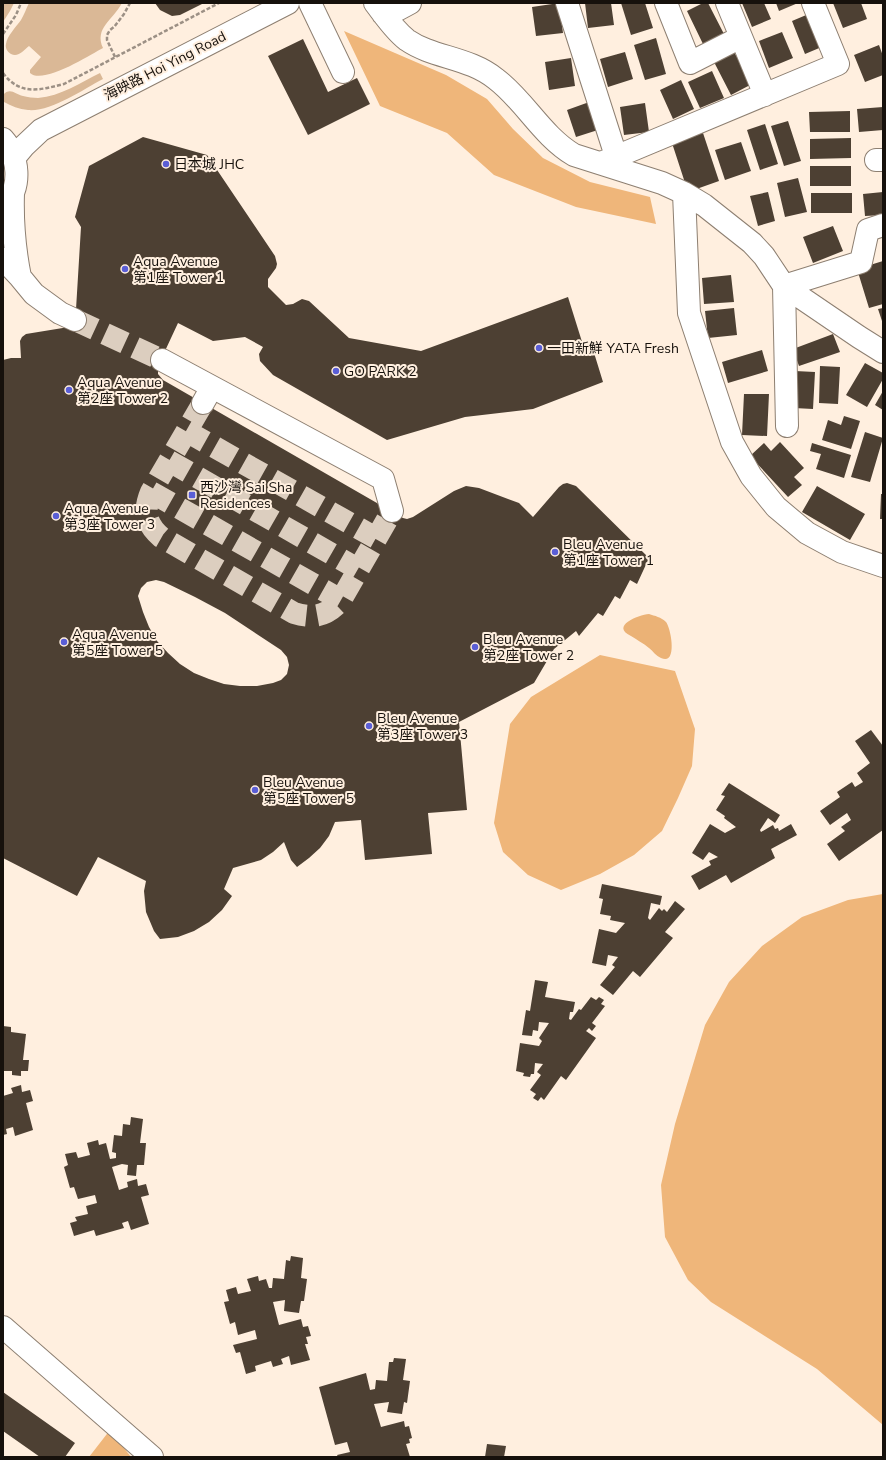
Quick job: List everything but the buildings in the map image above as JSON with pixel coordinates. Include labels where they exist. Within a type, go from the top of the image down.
[{"type":"street","name":"海映路 Hoi Ying Road","points":[[14,158],[41,130],[288,3]]},
{"type":"street","points":[[310,3],[343,72]]},
{"type":"street","points":[[379,9],[397,10],[410,3]]},
{"type":"street","points":[[567,3],[608,160]]},
{"type":"street","points":[[666,3],[690,63],[741,37]]},
{"type":"street","points":[[727,3],[765,95]]},
{"type":"street","points":[[379,9],[394,27],[407,39],[422,48],[469,63],[496,78],[562,148],[587,160],[608,160],[838,64],[814,3]]},
{"type":"street","name":"海映路 Hoi Ying Road","points":[[3,131],[13,132],[41,130]]},
{"type":"street","points":[[3,139],[14,158],[16,176],[8,200],[20,277]]},
{"type":"street","points":[[608,160],[684,193],[704,205],[752,243],[775,270],[784,286],[883,352]]},
{"type":"street","points":[[684,193],[689,313],[732,442],[751,476],[776,507],[807,533],[842,552],[883,566]]},
{"type":"street","points":[[784,286],[862,262],[868,230],[883,225]]},
{"type":"street","points":[[3,259],[34,294],[60,313],[75,320]]},
{"type":"street","points":[[784,286],[787,426]]},
{"type":"street","points":[[162,360],[207,395],[383,479],[392,511]]},
{"type":"street","points":[[3,1327],[152,1457]]},
{"type":"path","points":[[3,34],[21,3]]},
{"type":"path","points":[[115,57],[107,40],[107,35],[124,14],[130,3]]},
{"type":"path","points":[[3,73],[13,84],[25,89],[38,91],[64,84],[219,3]]},
{"type":"shaded area","points":[[3,3],[14,3],[3,22]]},
{"type":"shaded area","points":[[29,3],[122,3],[103,29],[101,41],[103,48],[66,68],[45,75],[36,76],[30,73],[30,70],[41,57],[29,46],[21,53],[16,55],[7,51],[6,47],[8,38],[21,20]]},
{"type":"shaded area","points":[[344,31],[446,75],[487,99],[513,129],[543,158],[590,182],[650,197],[656,224],[576,207],[494,175],[447,133],[380,106]]},
{"type":"shaded area","points":[[100,73],[103,79],[46,108],[37,110],[21,109],[4,102],[3,95],[10,91],[23,96],[38,98],[46,97],[55,95]]},
{"type":"shaded area","points":[[649,614],[666,622],[670,631],[672,645],[671,652],[670,657],[666,659],[658,656],[647,646],[625,632],[623,628],[633,619]]},
{"type":"shaded area","points":[[600,655],[675,671],[695,729],[692,766],[662,831],[634,855],[600,874],[561,890],[528,875],[503,852],[494,823],[510,724],[531,697]]},
{"type":"shaded area","points":[[883,894],[883,1425],[817,1369],[711,1302],[688,1280],[665,1237],[661,1185],[675,1124],[705,1025],[729,982],[762,946],[802,917],[848,900]]},
{"type":"shaded area","points":[[110,1430],[131,1457],[89,1457]]},
{"type":"tunnel","points":[[75,320],[162,360]]},
{"type":"tunnel","points":[[203,403],[151,492],[147,505],[147,517],[152,527],[161,537],[294,613],[314,616],[331,610],[341,600],[392,511]]},
{"type":"tunnel","points":[[186,431],[376,538]]},
{"type":"tunnel","points":[[169,461],[358,569]]},
{"type":"tunnel","points":[[151,492],[341,600]]},
{"type":"place","name":"日本城 JHC","points":[[166,164]]},
{"type":"place","name":"Aqua Avenue 第1座 Tower 1","points":[[125,269]]},
{"type":"place","name":"一田新鮮 YATA Fresh","points":[[539,348]]},
{"type":"place","name":"GO PARK 2","points":[[336,371]]},
{"type":"place","name":"Aqua Avenue 第2座 Tower 2","points":[[69,390]]},
{"type":"place","name":"西沙灣 Sai Sha Residences","points":[[192,495]]},
{"type":"place","name":"Aqua Avenue 第3座 Tower 3","points":[[56,516]]},
{"type":"place","name":"Bleu Avenue 第1座 Tower 1","points":[[555,552]]},
{"type":"place","name":"Aqua Avenue 第5座 Tower 5","points":[[64,642]]},
{"type":"place","name":"Bleu Avenue 第2座 Tower 2","points":[[475,647]]},
{"type":"place","name":"Bleu Avenue 第3座 Tower 3","points":[[369,726]]},
{"type":"place","name":"Bleu Avenue 第5座 Tower 5","points":[[255,790]]}]
